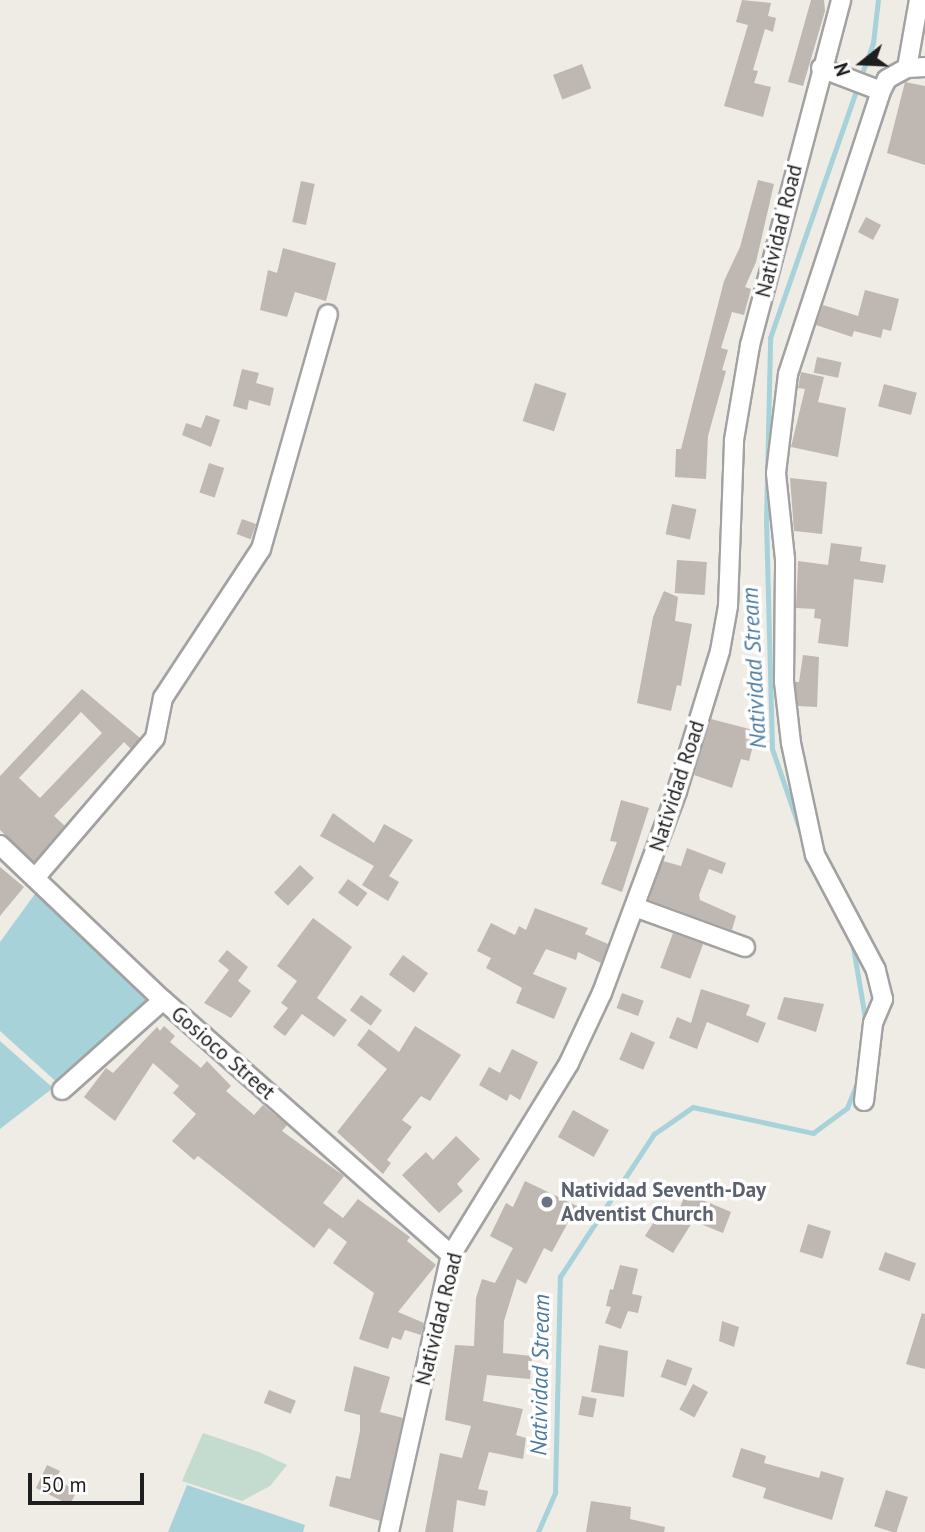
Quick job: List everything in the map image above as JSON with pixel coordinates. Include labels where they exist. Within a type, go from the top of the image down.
[{"type":"street","name":"Natividad Road","points":[[390,1532],[451,1255],[569,1063],[635,907],[724,633],[735,429],[750,345],[841,0]]},
{"type":"street","points":[[864,1101],[873,1023],[883,999],[876,970],[816,855],[791,743],[784,682],[785,559],[776,473],[788,374],[875,88],[887,79],[916,67],[919,0]]},
{"type":"street","points":[[821,68],[875,88]]},
{"type":"street","points":[[34,878],[155,738],[163,698],[261,549],[328,314]]},
{"type":"street","name":"Gosioco Street","points":[[0,845],[163,1000],[451,1255]]},
{"type":"street","points":[[635,907],[745,947]]},
{"type":"street","points":[[62,1090],[163,1000]]},
{"type":"green space","points":[[203,1433],[259,1452],[287,1465],[270,1486],[242,1501],[182,1481]]},
{"type":"water","points":[[40,887],[155,1003],[61,1086],[0,1031],[0,942]]},
{"type":"water","points":[[0,1041],[53,1088],[0,1129]]},
{"type":"water","points":[[187,1485],[305,1525],[303,1532],[168,1532]]},
{"type":"building","points":[[742,0],[771,3],[768,16],[776,18],[773,32],[765,29],[753,70],[758,71],[754,83],[771,87],[763,117],[724,106],[748,25],[736,22]]},
{"type":"building","points":[[811,0],[824,0],[825,11],[803,86],[788,82]]},
{"type":"building","points":[[582,64],[591,88],[562,99],[553,75]]},
{"type":"building","points":[[905,82],[925,86],[925,165],[887,153]]},
{"type":"building","points":[[758,180],[774,184],[756,262],[745,287],[751,289],[744,315],[732,312],[721,348],[728,350],[722,370],[726,371],[708,436],[706,479],[675,477],[676,449],[681,449],[724,281],[740,247]]},
{"type":"building","points":[[301,181],[315,184],[306,225],[292,222]]},
{"type":"building","points":[[866,217],[881,225],[873,240],[858,232]]},
{"type":"building","points":[[283,248],[336,263],[326,301],[295,292],[287,317],[260,310],[268,270],[277,273]]},
{"type":"building","points":[[865,290],[899,299],[891,331],[883,329],[881,338],[854,331],[852,337],[816,325],[823,305],[858,316]]},
{"type":"building","points":[[817,357],[841,362],[838,378],[814,373]]},
{"type":"building","points":[[242,369],[259,373],[256,383],[274,388],[270,406],[249,400],[247,410],[233,406]]},
{"type":"building","points":[[801,372],[824,377],[818,402],[846,408],[838,457],[791,447],[805,389],[798,388]]},
{"type":"building","points":[[535,383],[566,393],[554,431],[523,421]]},
{"type":"building","points":[[884,384],[917,393],[911,415],[878,406]]},
{"type":"building","points":[[206,415],[220,420],[211,447],[182,435],[186,423],[201,428]]},
{"type":"building","points":[[209,463],[224,468],[215,497],[199,492]]},
{"type":"building","points":[[790,478],[827,482],[822,534],[794,531]]},
{"type":"building","points":[[672,504],[696,509],[690,540],[666,534]]},
{"type":"building","points":[[242,519],[256,524],[251,539],[237,534]]},
{"type":"building","points":[[831,543],[862,547],[860,561],[886,565],[883,583],[854,579],[848,647],[818,643],[821,619],[814,618],[815,609],[796,608],[798,561],[828,565]]},
{"type":"building","points":[[677,560],[707,562],[705,595],[675,593]]},
{"type":"building","points":[[664,591],[678,597],[675,621],[692,624],[681,686],[677,685],[671,711],[637,703],[653,617]]},
{"type":"building","points":[[803,655],[819,657],[817,707],[798,706],[795,682],[799,682]]},
{"type":"building","points":[[82,689],[140,738],[131,749],[124,742],[54,816],[65,826],[34,862],[0,830],[0,776]],"holes":[[[81,712],[102,733],[40,798],[19,778]]]},
{"type":"building","points":[[711,719],[757,731],[749,761],[741,759],[732,788],[694,775]]},
{"type":"building","points":[[621,800],[649,808],[622,892],[601,884],[617,842],[610,841]]},
{"type":"building","points":[[333,813],[374,843],[384,824],[413,840],[389,876],[399,882],[388,901],[362,885],[374,866],[320,836]]},
{"type":"building","points":[[687,848],[726,863],[722,874],[709,869],[699,895],[700,900],[736,916],[732,930],[649,900],[663,861],[681,866]]},
{"type":"building","points":[[300,865],[314,878],[288,906],[274,893]]},
{"type":"building","points":[[0,867],[24,887],[0,916]]},
{"type":"building","points":[[348,879],[367,893],[357,907],[338,893]]},
{"type":"building","points":[[535,908],[588,928],[585,934],[608,944],[601,963],[578,952],[576,960],[546,949],[533,974],[567,988],[554,1019],[516,1003],[522,988],[486,968],[491,958],[477,951],[491,923],[515,935],[519,926],[526,930]]},
{"type":"building","points":[[313,918],[352,947],[317,998],[347,1020],[334,1037],[302,1014],[285,1036],[273,1027],[288,1008],[281,1003],[297,981],[277,966]]},
{"type":"building","points":[[673,933],[703,944],[690,979],[660,968]]},
{"type":"building","points":[[227,950],[248,967],[238,981],[251,991],[231,1018],[204,1003],[229,970],[218,961]]},
{"type":"building","points":[[403,955],[428,973],[414,993],[389,974]]},
{"type":"building","points":[[701,989],[750,1005],[746,1015],[766,1023],[758,1043],[707,1022],[697,1049],[669,1038],[677,1017],[691,1023]]},
{"type":"building","points":[[622,993],[644,1001],[638,1016],[617,1008]]},
{"type":"building","points":[[361,995],[382,1010],[371,1026],[350,1010]]},
{"type":"building","points":[[784,997],[824,1004],[816,1032],[777,1019]]},
{"type":"building","points":[[164,1026],[175,1036],[170,1042],[201,1068],[207,1061],[231,1086],[226,1091],[254,1115],[263,1105],[287,1125],[282,1131],[344,1176],[323,1203],[343,1218],[358,1199],[410,1237],[407,1241],[436,1265],[398,1312],[424,1323],[421,1335],[405,1330],[401,1340],[392,1337],[388,1349],[359,1339],[374,1293],[333,1263],[347,1242],[329,1228],[314,1248],[198,1156],[194,1160],[172,1141],[196,1114],[173,1093],[179,1086],[153,1063],[115,1121],[84,1097],[106,1068],[113,1073],[157,1027],[160,1031]]},
{"type":"building","points":[[415,1026],[461,1055],[430,1101],[421,1096],[402,1120],[412,1127],[387,1160],[391,1163],[383,1174],[337,1132],[387,1069],[357,1045],[369,1029],[399,1052]]},
{"type":"building","points":[[631,1032],[655,1042],[643,1070],[619,1060]]},
{"type":"building","points":[[512,1049],[538,1062],[520,1100],[510,1094],[507,1101],[479,1085],[489,1067],[500,1073]]},
{"type":"building","points":[[573,1110],[609,1130],[594,1157],[558,1137]]},
{"type":"building","points":[[456,1136],[480,1159],[457,1184],[463,1191],[439,1213],[402,1175],[426,1152],[433,1160]]},
{"type":"building","points":[[525,1181],[577,1206],[552,1252],[544,1248],[526,1284],[517,1279],[504,1321],[503,1353],[532,1356],[530,1379],[487,1375],[483,1401],[523,1409],[516,1435],[526,1438],[523,1459],[489,1452],[478,1489],[488,1491],[485,1506],[457,1500],[453,1532],[425,1532],[440,1453],[462,1458],[471,1426],[445,1420],[455,1345],[474,1346],[476,1298],[482,1279],[495,1283],[513,1248],[490,1236],[506,1203],[513,1207]]},
{"type":"building","points":[[686,1193],[731,1212],[723,1233],[693,1221],[673,1253],[645,1236],[658,1215],[673,1224]]},
{"type":"building","points":[[808,1224],[831,1231],[822,1259],[800,1252]]},
{"type":"building","points":[[885,1252],[916,1263],[910,1281],[879,1270]]},
{"type":"building","points":[[620,1265],[638,1269],[632,1294],[642,1296],[638,1313],[628,1311],[621,1329],[605,1323],[611,1307],[606,1306],[610,1289],[613,1290]]},
{"type":"building","points":[[922,1313],[925,1314],[925,1369],[906,1364]]},
{"type":"building","points":[[722,1321],[739,1327],[734,1347],[719,1341]]},
{"type":"building","points":[[599,1345],[628,1351],[624,1397],[591,1392]]},
{"type":"building","points":[[667,1359],[692,1368],[686,1386],[661,1377]]},
{"type":"building","points":[[354,1366],[390,1377],[380,1412],[403,1418],[380,1521],[329,1506],[336,1476],[350,1479],[360,1431],[360,1415],[344,1411]]},
{"type":"building","points":[[693,1384],[708,1392],[694,1418],[679,1410]]},
{"type":"building","points":[[269,1390],[296,1401],[291,1414],[264,1403]]},
{"type":"building","points":[[582,1396],[597,1399],[593,1418],[578,1415]]},
{"type":"building","points":[[741,1448],[766,1456],[764,1463],[819,1478],[821,1471],[844,1478],[832,1520],[763,1498],[766,1488],[732,1477]]},
{"type":"building","points":[[47,1465],[60,1471],[55,1480],[77,1490],[70,1505],[36,1488]]},
{"type":"building","points":[[886,1490],[908,1497],[897,1532],[874,1526]]},
{"type":"building","points":[[591,1501],[631,1507],[630,1519],[665,1527],[664,1532],[586,1532]]},
{"type":"waterway","name":"Natividad Stream","points":[[860,79],[873,43],[878,0]]},
{"type":"waterway","name":"Natividad Stream","points":[[803,839],[772,749],[766,521],[770,338],[857,88]]},
{"type":"waterway","name":"Natividad Stream","points":[[814,871],[830,900]]},
{"type":"waterway","name":"Natividad Stream","points":[[853,944],[866,1021]]},
{"type":"waterway","name":"Natividad Stream","points":[[538,1532],[555,1493],[560,1277],[654,1134],[693,1107],[813,1133],[847,1108],[859,1078]]},
{"type":"place","name":"Natividad Seventh-Day Adventist Church","points":[[547,1202]]}]
